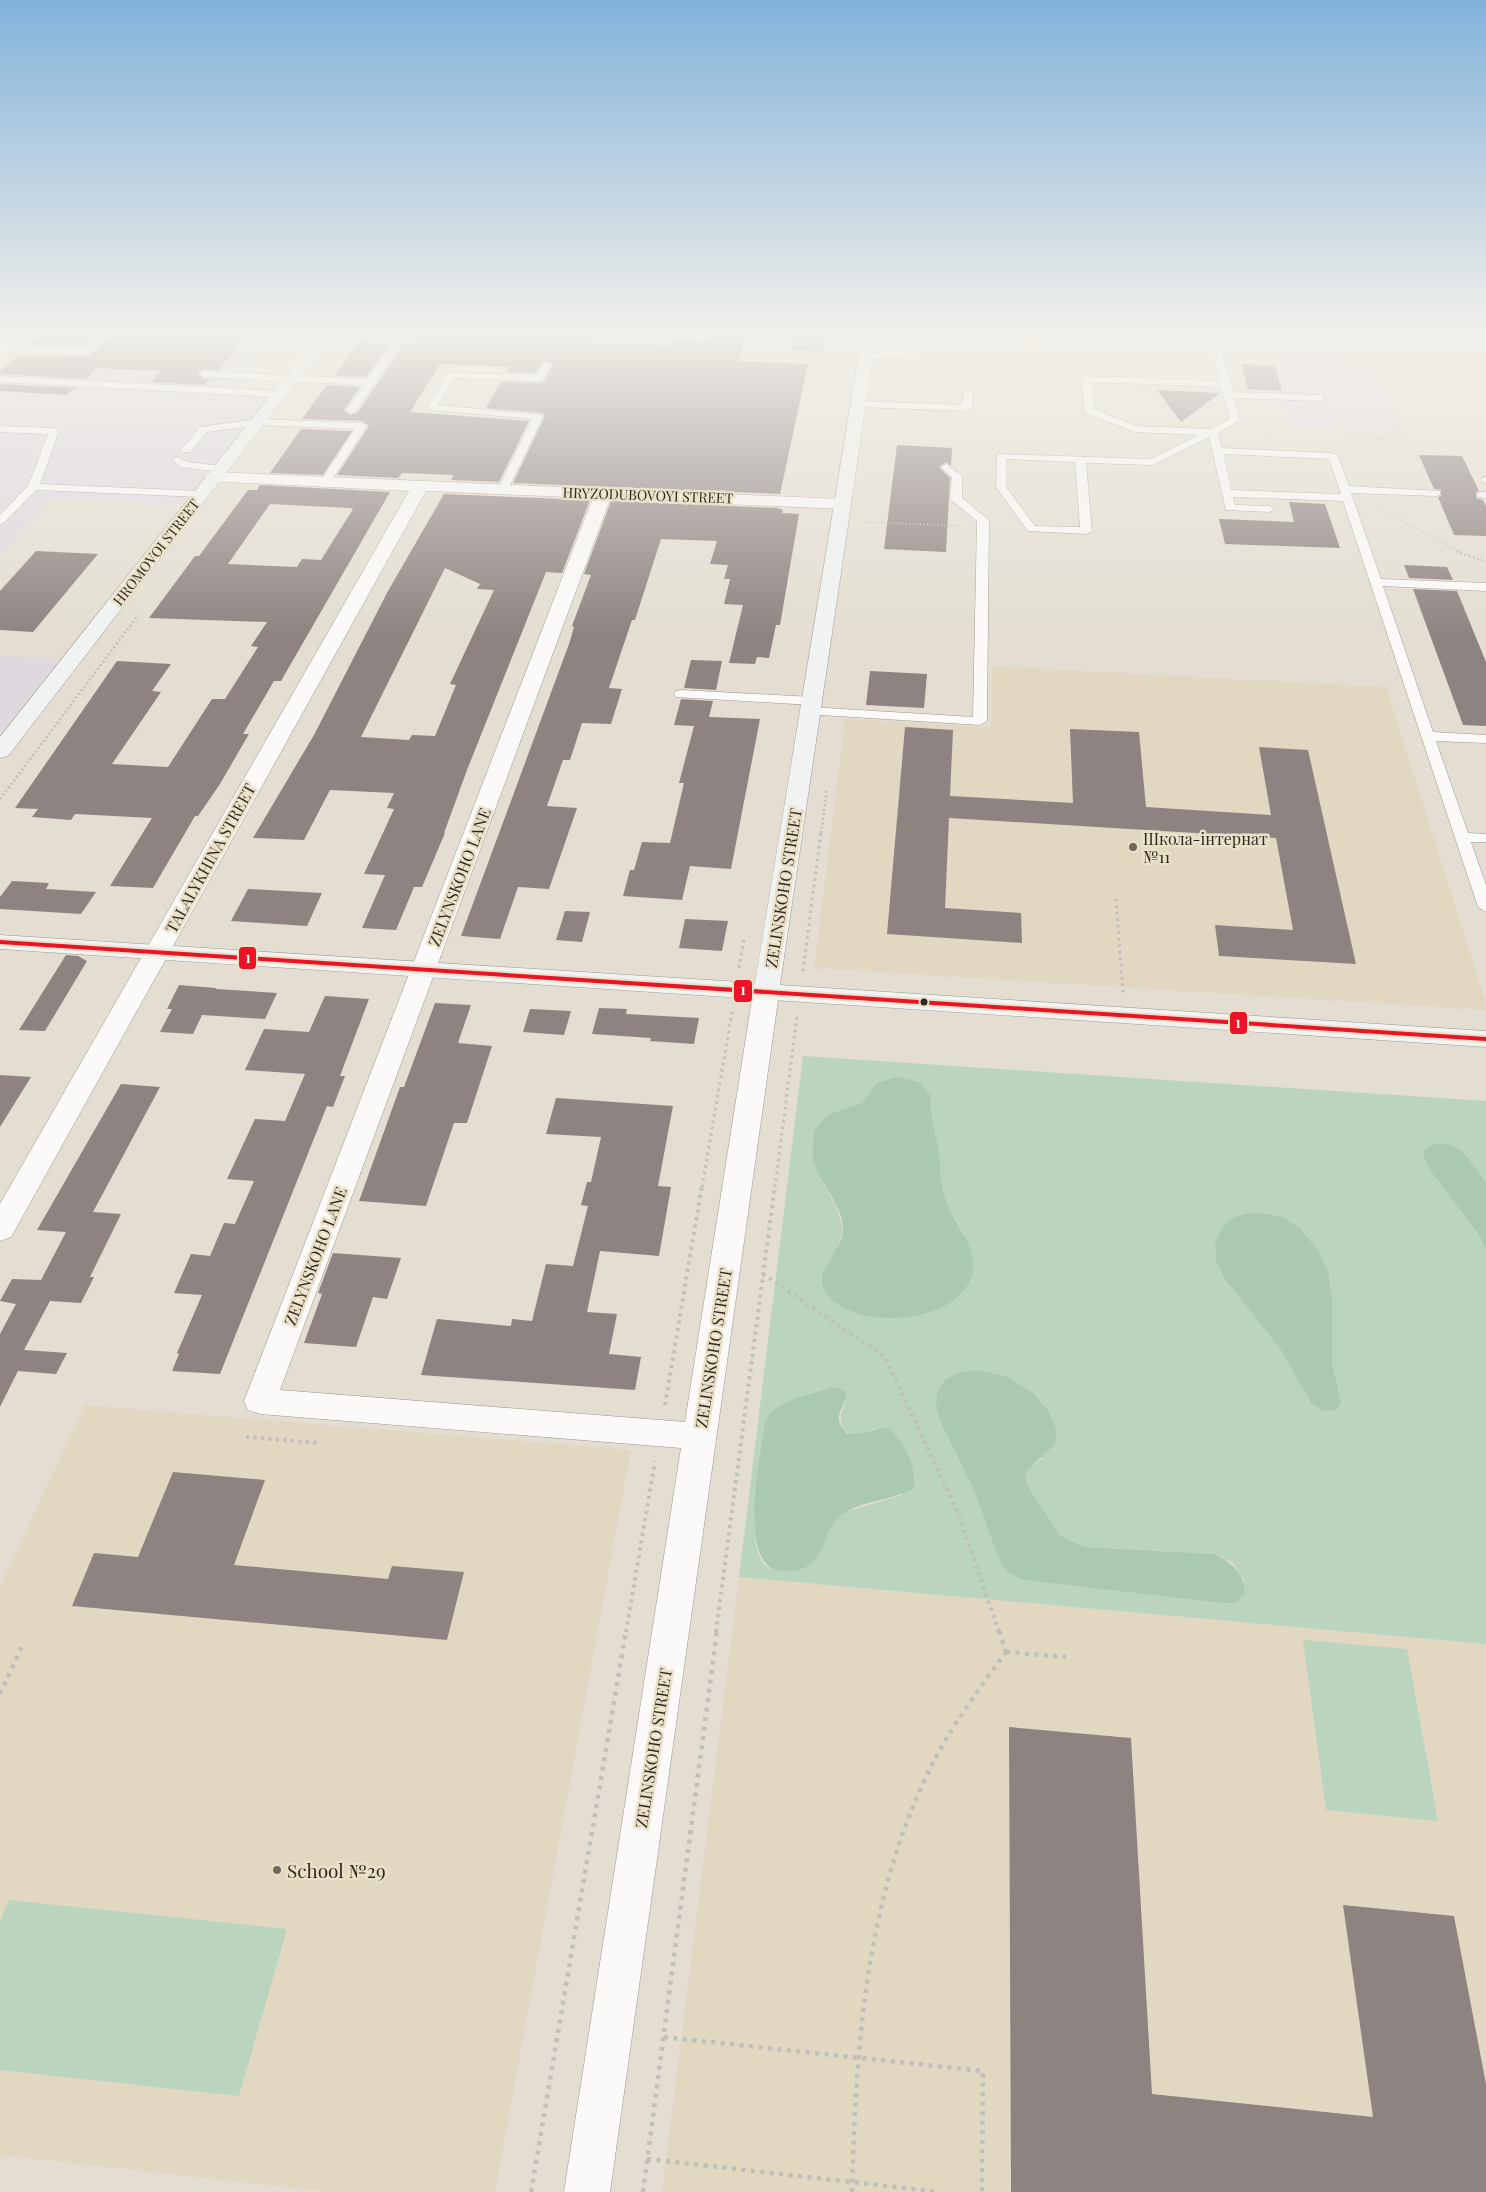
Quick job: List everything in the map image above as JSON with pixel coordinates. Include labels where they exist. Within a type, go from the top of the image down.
[{"type":"street","name":"HROMOVOI STREET","points":[[0,751],[250,431]]},
{"type":"street","name":"ZELINSKOHO STREET","points":[[587,2192],[766,992],[854,431]]},
{"type":"street","name":"HRYZODUBOVOYI STREET","points":[[217,473],[325,482],[842,504]]},
{"type":"street","name":"TALALYKHINA STREET","points":[[0,1230],[420,486]]},
{"type":"street","name":"ZELYNSKOHO LANE","points":[[604,494],[260,1401],[660,1433]]},
{"type":"street","points":[[0,942],[1486,1039]]},
{"type":"street","points":[[660,1433],[700,1436]]},
{"type":"lane","points":[[0,521],[33,487],[54,431]]},
{"type":"lane","points":[[186,450],[202,431]]},
{"type":"lane","points":[[325,482],[359,431]]},
{"type":"lane","points":[[503,489],[531,431]]},
{"type":"lane","points":[[1194,431],[1213,432]]},
{"type":"lane","points":[[1213,432],[1230,508],[1269,509]]},
{"type":"lane","points":[[1080,459],[1086,531],[1032,529],[1000,487],[1001,456],[1080,459],[1153,462],[1213,432]]},
{"type":"lane","points":[[1217,451],[1333,456],[1486,907]]},
{"type":"lane","points":[[177,460],[217,473]]},
{"type":"lane","points":[[681,694],[980,721],[983,520],[956,499],[957,476],[946,467]]},
{"type":"lane","points":[[33,487],[200,494]]},
{"type":"lane","points":[[1227,493],[1436,493]]},
{"type":"lane","points":[[1376,582],[1483,587],[1486,600]]},
{"type":"lane","points":[[1428,736],[1486,740]]},
{"type":"lane","points":[[1462,837],[1486,838]]},
{"type":"path","points":[[1333,456],[1406,441],[1486,443]]},
{"type":"path","points":[[1346,494],[1456,551],[1486,562]]},
{"type":"path","points":[[862,522],[983,528]]},
{"type":"path","points":[[1116,899],[1123,997]]},
{"type":"path","points":[[531,2192],[732,1012]]},
{"type":"path","points":[[643,2192],[797,1016]]},
{"type":"path","points":[[763,1274],[885,1357],[958,1513],[1006,1652]]},
{"type":"path","points":[[246,1437],[320,1444]]},
{"type":"path","points":[[0,1694],[23,1644]]},
{"type":"path","points":[[1006,1652],[1066,1657]]},
{"type":"path","points":[[852,2192],[858,2058],[867,1975],[882,1899],[904,1829],[931,1766],[964,1709],[1006,1652]]},
{"type":"path","points":[[664,2037],[983,2071],[982,2192]]},
{"type":"path","points":[[647,2159],[940,2192]]},
{"type":"shaded area","points":[[0,431],[241,431],[183,504],[52,498],[0,555]]},
{"type":"shaded area","points":[[0,656],[60,659],[0,735]]},
{"type":"shaded area","name":"Школа-інтернат №11","points":[[993,666],[1386,687],[1486,1003],[1486,1010],[814,968],[845,719],[991,727]]},
{"type":"shaded area","name":"School №29","points":[[85,1405],[631,1450],[495,2192],[328,2192],[0,2155],[0,1586]]},
{"type":"shaded area","points":[[739,1577],[1486,1644],[1486,2192],[662,2192]]},
{"type":"green space","points":[[803,1056],[1486,1101],[1486,1182],[1468,1158],[1448,1144],[1477,1232],[1486,1250],[1486,1644],[739,1577]],"holes":[[[877,1083],[931,1096],[929,1114],[939,1155],[939,1178],[946,1203],[965,1236],[824,1268],[837,1250],[843,1229],[837,1208],[823,1183],[829,1114],[862,1104]],[[1253,1212],[1280,1216],[1329,1275],[1332,1299],[1332,1362],[1341,1403],[1311,1403],[1280,1349],[1224,1278],[1216,1261],[1215,1245],[1234,1217]],[[937,1391],[1043,1458],[1027,1470],[1025,1477],[1029,1488],[1061,1536],[1085,1547],[1215,1554],[1233,1563],[1244,1580],[1221,1603],[1022,1580],[1006,1571],[997,1555],[976,1495],[941,1423],[936,1406]],[[847,1399],[841,1417],[844,1429],[848,1434],[858,1435],[876,1428],[902,1495],[848,1511],[835,1520],[779,1571],[768,1567],[759,1553],[755,1537],[756,1496],[765,1421]]]},
{"type":"green space","points":[[897,1077],[919,1082],[931,1096],[932,1118],[939,1152],[941,1182],[950,1210],[970,1247],[973,1267],[971,1278],[960,1295],[941,1307],[918,1315],[893,1318],[868,1316],[847,1309],[830,1298],[822,1282],[824,1271],[841,1238],[843,1222],[817,1169],[813,1150],[814,1131],[829,1114],[862,1103],[877,1083]]},
{"type":"green space","points":[[1434,1144],[1448,1144],[1460,1150],[1486,1182],[1486,1250],[1477,1232],[1430,1170],[1424,1158],[1424,1150]]},
{"type":"green space","points":[[1253,1212],[1280,1216],[1300,1228],[1319,1252],[1329,1275],[1332,1299],[1332,1362],[1341,1403],[1336,1410],[1323,1411],[1311,1403],[1280,1349],[1224,1278],[1216,1261],[1215,1245],[1221,1229],[1234,1217]]},
{"type":"green space","points":[[977,1370],[1005,1376],[1032,1392],[1049,1412],[1057,1431],[1054,1445],[1028,1470],[1025,1477],[1029,1488],[1061,1536],[1085,1547],[1215,1554],[1232,1565],[1240,1574],[1245,1594],[1235,1603],[1221,1603],[1022,1580],[1006,1571],[997,1555],[976,1495],[941,1423],[936,1406],[937,1391],[944,1381],[957,1373]]},
{"type":"green space","points":[[832,1387],[844,1391],[846,1394],[840,1411],[839,1421],[847,1434],[888,1428],[900,1440],[911,1463],[914,1488],[861,1505],[846,1512],[833,1524],[813,1562],[798,1570],[781,1571],[767,1565],[759,1550],[755,1530],[757,1481],[765,1421],[770,1414],[785,1403]]},
{"type":"green space","points":[[1303,1640],[1407,1649],[1438,1821],[1326,1810]]},
{"type":"green space","points":[[9,1900],[287,1929],[239,2096],[0,2070],[0,1921]]},
{"type":"building","points":[[299,431],[352,431],[323,475],[270,473]]},
{"type":"building","points":[[366,431],[524,431],[499,482],[451,480],[454,475],[402,473],[398,478],[337,475]]},
{"type":"building","points":[[538,431],[794,431],[780,494],[513,483]]},
{"type":"building","points":[[897,445],[952,448],[951,466],[946,462],[939,467],[950,478],[946,552],[884,549]]},
{"type":"building","points":[[1419,455],[1462,456],[1479,491],[1476,492],[1476,498],[1483,500],[1486,506],[1486,536],[1454,535],[1438,497],[1441,496],[1441,490],[1434,489]]},
{"type":"building","points":[[260,485],[390,492],[281,681],[274,681],[243,734],[249,734],[220,784],[198,816],[195,816],[153,888],[110,886],[152,818],[75,814],[71,820],[32,817],[38,809],[15,808],[117,661],[171,664],[152,691],[161,692],[112,764],[168,767],[212,699],[225,699],[258,647],[251,646],[267,622],[149,618],[195,556],[199,556],[248,490],[257,490]],"holes":[[[270,504],[353,509],[321,560],[302,559],[297,567],[228,564]]]},
{"type":"building","points":[[444,494],[590,500],[562,573],[546,572],[467,770],[445,833],[422,887],[414,887],[396,930],[362,928],[385,875],[364,874],[394,809],[387,808],[394,793],[330,790],[304,840],[253,838],[314,735],[388,591]],"holes":[[[445,568],[480,584],[477,589],[494,590],[450,684],[456,685],[435,736],[412,735],[409,740],[361,737]]]},
{"type":"building","points":[[611,501],[777,508],[783,510],[782,513],[799,514],[780,625],[776,625],[769,658],[757,657],[755,664],[729,663],[743,605],[724,604],[730,579],[724,579],[728,565],[710,564],[717,541],[661,539],[635,620],[632,620],[609,688],[622,689],[611,724],[582,723],[570,760],[563,760],[547,806],[577,808],[549,889],[518,887],[500,939],[461,936],[569,644],[574,627],[572,626],[591,575],[584,574]]},
{"type":"building","points":[[1289,502],[1325,504],[1340,548],[1225,544],[1219,519],[1294,522]]},
{"type":"building","points":[[36,551],[98,554],[33,632],[0,630],[0,591]]},
{"type":"building","points":[[1404,565],[1447,567],[1453,580],[1409,578]]},
{"type":"building","points":[[1413,589],[1457,591],[1486,662],[1486,726],[1463,725]]},
{"type":"building","points":[[691,660],[722,661],[716,690],[684,688]]},
{"type":"building","points":[[870,671],[927,674],[924,708],[866,705]]},
{"type":"building","points":[[681,699],[713,701],[709,717],[760,719],[731,869],[690,866],[682,900],[623,896],[630,870],[634,870],[642,842],[670,843],[684,783],[679,783],[694,726],[674,725]]},
{"type":"building","points":[[905,727],[953,730],[950,796],[1073,803],[1070,729],[1139,732],[1146,807],[1271,815],[1259,747],[1308,750],[1356,964],[1219,956],[1215,925],[1293,930],[1276,838],[949,818],[945,908],[1021,913],[1022,943],[887,934]]},
{"type":"building","points":[[12,881],[49,883],[46,889],[96,892],[81,914],[0,909],[0,897]]},
{"type":"building","points":[[248,889],[322,893],[307,926],[231,921]]},
{"type":"building","points":[[565,911],[590,912],[582,942],[556,940]]},
{"type":"building","points":[[685,919],[728,921],[722,951],[679,948]]},
{"type":"building","points":[[66,955],[78,956],[87,961],[45,1031],[19,1030]]},
{"type":"building","points":[[179,985],[277,993],[265,1019],[202,1015],[193,1034],[160,1032],[172,1009],[167,1009]]},
{"type":"building","points":[[325,996],[369,999],[340,1076],[345,1076],[333,1107],[327,1106],[220,1374],[172,1371],[179,1354],[177,1353],[202,1295],[174,1293],[191,1254],[210,1256],[224,1223],[235,1224],[254,1181],[227,1179],[255,1119],[285,1121],[305,1074],[245,1070],[264,1029],[309,1032]]},
{"type":"building","points":[[435,1003],[471,1005],[458,1043],[492,1046],[467,1123],[454,1123],[426,1206],[359,1201],[400,1087],[404,1087]]},
{"type":"building","points":[[599,1008],[627,1009],[626,1014],[699,1018],[694,1044],[650,1041],[651,1038],[592,1034]]},
{"type":"building","points":[[530,1009],[571,1011],[564,1035],[523,1032]]},
{"type":"building","points":[[0,1075],[31,1077],[0,1127]]},
{"type":"building","points":[[121,1084],[160,1087],[93,1212],[121,1214],[90,1277],[94,1277],[81,1303],[50,1301],[24,1350],[67,1353],[56,1374],[18,1371],[0,1407],[0,1334],[16,1304],[0,1301],[12,1279],[41,1280],[66,1232],[37,1230]]},
{"type":"building","points":[[556,1098],[673,1106],[658,1186],[671,1187],[659,1256],[600,1251],[587,1312],[617,1314],[609,1354],[641,1357],[635,1390],[421,1375],[437,1319],[511,1326],[512,1319],[532,1321],[546,1264],[573,1266],[588,1206],[581,1205],[587,1182],[591,1182],[601,1137],[546,1134]]},
{"type":"building","points":[[333,1253],[401,1258],[387,1299],[373,1297],[356,1347],[304,1343],[322,1294],[318,1293]]},
{"type":"building","points":[[173,1472],[265,1480],[234,1565],[388,1579],[392,1566],[464,1572],[447,1640],[72,1606],[94,1553],[138,1557]]},
{"type":"building","points":[[1009,1727],[1131,1738],[1152,2094],[1373,2117],[1343,1905],[1454,1916],[1486,2084],[1486,2192],[1011,2192]]},
{"type":"transit line","name":"1","points":[[0,942],[1486,1039]]},
{"type":"place","name":"Школа-інтернат №11","points":[[1133,847]]},
{"type":"place","name":"School №29","points":[[277,1870]]}]
